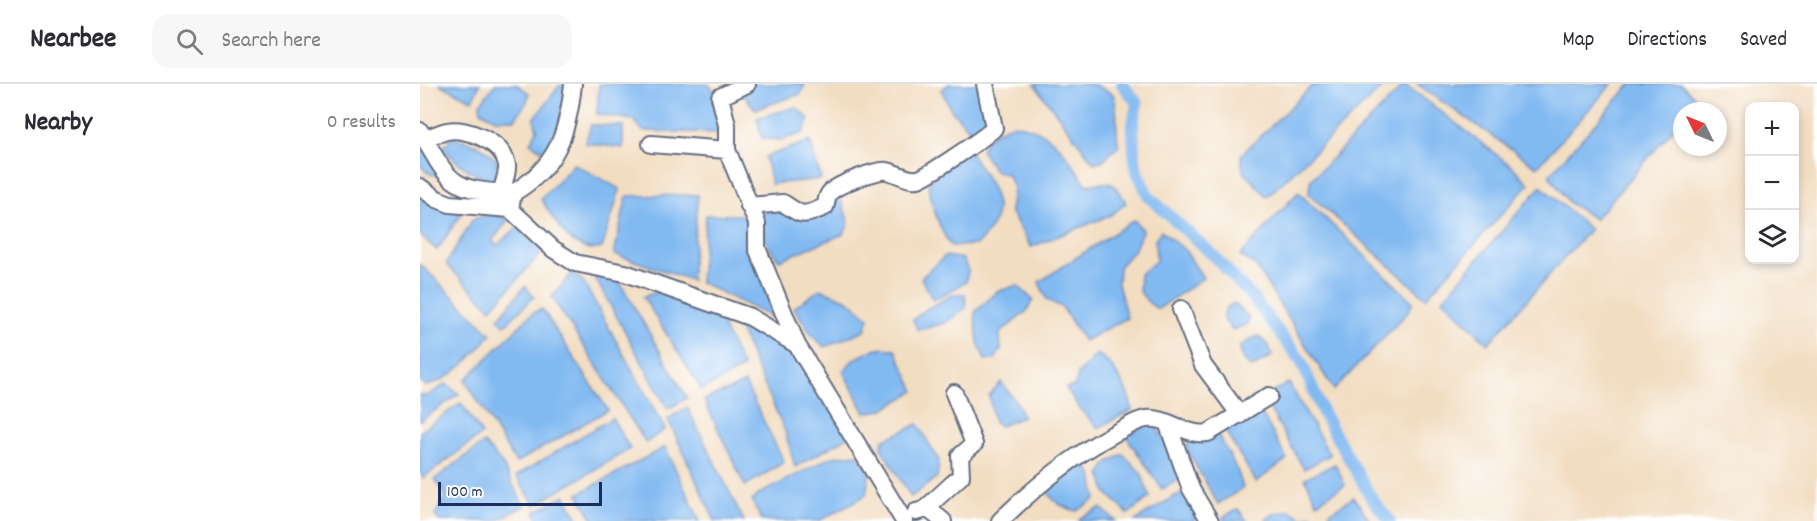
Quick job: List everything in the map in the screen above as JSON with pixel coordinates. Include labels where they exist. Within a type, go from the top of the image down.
[{"type":"street","points":[[420,187],[437,199],[450,204],[508,198],[536,179],[553,158],[571,109],[573,84]]},
{"type":"street","points":[[747,84],[720,97],[727,125],[727,150],[757,223],[759,254],[797,345],[904,521],[925,508],[961,476],[960,456],[974,444],[954,393]]},
{"type":"street","points":[[749,206],[783,203],[796,213],[804,215],[825,207],[831,192],[882,170],[913,179],[926,177],[991,132],[994,120],[985,84]]},
{"type":"street","points":[[508,198],[507,166],[502,154],[491,142],[464,131],[422,135],[439,167],[458,184],[508,198],[553,249],[575,263],[625,273],[750,317],[797,345]]},
{"type":"street","points":[[651,144],[727,150]]},
{"type":"street","points":[[1181,309],[1203,365],[1240,415]]},
{"type":"street","points":[[1000,521],[1053,472],[1088,447],[1147,418],[1202,434],[1214,432],[1269,396]]},
{"type":"street","points":[[1168,424],[1191,489],[1210,521]]},
{"type":"street","points":[[925,508],[943,521]]},
{"type":"water","points":[[439,84],[480,84],[472,100]]},
{"type":"water","points":[[495,84],[516,84],[529,93],[527,102],[515,119],[495,119],[481,111],[480,104]]},
{"type":"water","points":[[599,84],[709,84],[723,106],[725,133],[643,131],[634,120],[597,114]]},
{"type":"water","points":[[741,84],[805,84],[801,94],[755,109],[737,86]]},
{"type":"water","points":[[949,84],[987,84],[994,115],[970,130],[952,111],[941,90]]},
{"type":"water","points":[[1034,84],[1093,84],[1113,94],[1119,146],[1103,160],[1094,163]]},
{"type":"water","points":[[1314,84],[1386,84],[1267,197],[1243,171],[1241,155]]},
{"type":"water","points":[[1405,84],[1514,168],[1529,184],[1426,298],[1309,194],[1310,181]]},
{"type":"water","points":[[1417,84],[1612,84],[1537,167]]},
{"type":"water","points":[[1631,84],[1681,84],[1698,100],[1696,102],[1673,102],[1673,129],[1595,219],[1569,203],[1549,175]]},
{"type":"water","points":[[560,85],[567,88],[556,140],[545,152],[530,143],[537,130],[534,119]]},
{"type":"water","points":[[796,107],[809,119],[803,133],[781,140],[762,138],[757,118]]},
{"type":"water","points":[[1015,124],[1041,133],[1050,139],[1065,154],[1087,185],[1112,184],[1119,190],[1126,203],[1111,215],[1031,247],[1010,211],[1013,188],[1008,175],[994,170],[981,150],[986,140],[995,133]]},
{"type":"water","points":[[591,125],[623,126],[623,148],[585,143]]},
{"type":"water","points":[[420,131],[456,181],[428,173],[420,165]]},
{"type":"water","points":[[452,138],[474,143],[492,155],[500,167],[495,182],[466,169],[448,153],[443,147]]},
{"type":"water","points":[[810,141],[821,179],[771,184],[765,157]]},
{"type":"water","points":[[970,151],[996,198],[995,220],[976,245],[951,246],[936,217],[928,185],[941,167]]},
{"type":"water","points":[[574,164],[620,189],[602,248],[591,249],[573,241],[558,226],[541,199]]},
{"type":"water","points":[[1541,186],[1590,229],[1488,344],[1443,299]]},
{"type":"water","points":[[1298,192],[1413,302],[1408,312],[1334,390],[1255,265],[1240,256]]},
{"type":"water","points":[[420,195],[461,214],[437,250],[420,235]]},
{"type":"water","points":[[698,195],[691,280],[614,254],[627,196]]},
{"type":"water","points":[[841,200],[849,223],[844,234],[779,260],[765,241],[759,213]]},
{"type":"water","points":[[493,214],[509,219],[492,241],[497,245],[517,228],[543,251],[491,309],[446,264],[473,219]]},
{"type":"water","points":[[706,215],[746,215],[770,296],[780,317],[777,320],[700,282]]},
{"type":"water","points":[[1134,220],[1143,230],[1134,250],[1119,267],[1118,284],[1127,318],[1084,341],[1062,307],[1047,300],[1039,282]]},
{"type":"water","points":[[1161,231],[1185,250],[1203,278],[1158,309],[1149,303],[1139,291],[1140,274],[1156,261],[1155,239]]},
{"type":"water","points":[[945,256],[963,259],[968,271],[966,282],[933,300],[921,278]]},
{"type":"water","points":[[420,264],[491,334],[454,372],[426,386],[420,382]]},
{"type":"water","points":[[604,272],[617,277],[687,398],[668,409],[594,276]]},
{"type":"water","points":[[572,273],[583,281],[665,429],[646,443],[552,297]]},
{"type":"water","points":[[1017,285],[1033,300],[1027,311],[1000,333],[1001,350],[994,360],[985,360],[978,342],[975,312],[997,292]]},
{"type":"water","points":[[525,286],[534,297],[505,325],[498,319]]},
{"type":"water","points":[[820,289],[848,300],[869,318],[865,330],[825,347],[813,337],[794,308]]},
{"type":"water","points":[[663,290],[716,312],[743,368],[702,390],[643,297]]},
{"type":"water","points":[[954,294],[965,294],[966,308],[945,323],[918,330],[913,320],[926,309]]},
{"type":"water","points":[[1234,303],[1249,317],[1248,324],[1232,330],[1223,318],[1226,308]]},
{"type":"water","points":[[542,309],[608,410],[516,463],[465,380],[533,313]]},
{"type":"water","points":[[745,322],[797,352],[850,436],[795,467],[785,431],[738,326]]},
{"type":"water","points":[[1258,336],[1269,346],[1272,356],[1251,368],[1242,357],[1240,346]]},
{"type":"water","points":[[877,348],[895,349],[915,391],[882,410],[865,413],[843,371],[854,359]]},
{"type":"water","points":[[1097,354],[1109,363],[1120,378],[1132,410],[1098,428],[1080,409],[1066,388],[1075,386],[1078,374]]},
{"type":"water","points":[[1001,382],[1019,406],[1022,417],[1001,426],[994,423],[989,396]]},
{"type":"water","points":[[745,383],[784,462],[745,486],[704,400]]},
{"type":"water","points":[[1289,383],[1330,455],[1304,469],[1263,397]]},
{"type":"water","points":[[446,384],[459,394],[420,421],[420,393],[425,397]]},
{"type":"water","points":[[1255,401],[1287,459],[1256,482],[1227,434],[1225,424]]},
{"type":"water","points":[[461,403],[482,434],[423,478],[420,472],[420,432]]},
{"type":"water","points":[[687,407],[744,521],[715,521],[668,419]]},
{"type":"water","points":[[612,418],[630,449],[535,505],[516,476]]},
{"type":"water","points":[[1152,422],[1176,457],[1182,478],[1162,489],[1126,436]]},
{"type":"water","points":[[918,424],[939,461],[937,477],[911,497],[881,448],[883,440]]},
{"type":"water","points":[[1216,430],[1238,472],[1243,488],[1218,504],[1187,450],[1188,440],[1202,432]]},
{"type":"water","points":[[484,443],[502,464],[524,506],[497,521],[439,521],[435,515],[446,496],[435,479]]},
{"type":"water","points":[[665,447],[700,521],[594,521],[578,494]]},
{"type":"water","points":[[856,454],[870,471],[866,495],[819,521],[762,521],[752,501],[759,494],[831,457]]},
{"type":"water","points":[[1123,454],[1141,473],[1150,497],[1128,514],[1106,492],[1101,474],[1106,464]]},
{"type":"water","points":[[1085,464],[1092,474],[1096,499],[1077,511],[1059,504],[1047,489],[1072,466]]},
{"type":"water","points":[[1335,464],[1345,485],[1317,503],[1305,478]]},
{"type":"water","points":[[1189,491],[1204,515],[1192,521],[1135,521],[1175,496]]},
{"type":"water","points":[[565,495],[579,521],[539,521],[535,512]]},
{"type":"water","points":[[1354,497],[1370,521],[1335,521],[1329,513]]},
{"type":"water","points":[[1101,508],[1116,521],[1079,521],[1080,518]]},
{"type":"water","points":[[1238,509],[1247,521],[1224,521],[1223,517]]},
{"type":"water","points":[[1289,510],[1302,518],[1312,515],[1315,521],[1265,521],[1271,515]]},
{"type":"waterway","points":[[1122,84],[1137,103],[1133,125],[1134,153],[1137,172],[1149,197],[1213,255],[1252,297],[1301,361],[1323,413],[1372,499],[1390,521]]}]
